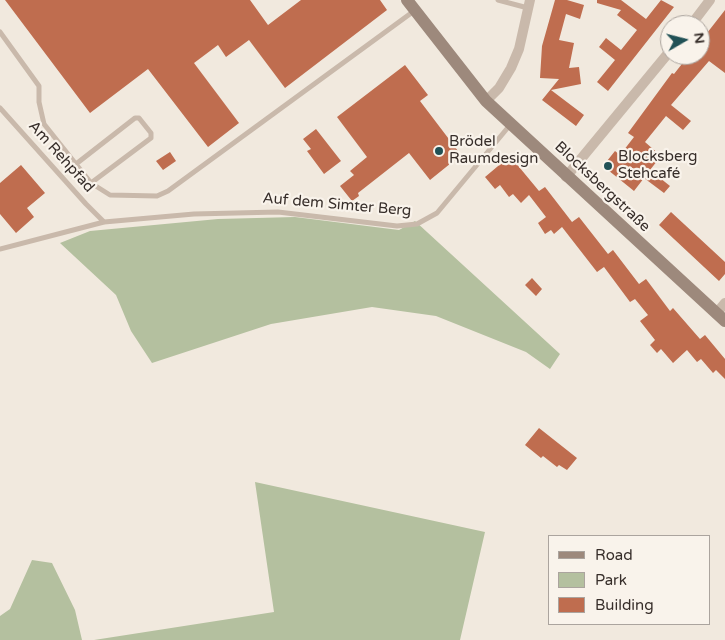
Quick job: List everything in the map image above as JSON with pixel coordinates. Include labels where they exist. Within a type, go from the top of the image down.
[{"type":"main road","name":"Blocksbergstraße","points":[[407,0],[486,101],[566,177],[721,318]]},
{"type":"street","points":[[699,15],[710,0]]},
{"type":"street","points":[[486,101],[499,88],[511,68],[519,49],[529,4]]},
{"type":"street","points":[[566,177],[660,63]]},
{"type":"street","points":[[721,318],[725,303]]},
{"type":"lane","points":[[498,0],[529,4]]},
{"type":"lane","points":[[0,32],[40,86],[39,102],[44,124],[91,184],[110,195],[157,196],[168,191],[415,10]]},
{"type":"lane","name":"Am Rehpfad","points":[[0,108],[104,222]]},
{"type":"lane","points":[[76,164],[135,118],[139,118],[151,133],[151,138],[91,184]]},
{"type":"lane","name":"Auf dem Simter Berg","points":[[0,249],[104,222],[252,211],[310,214],[397,226],[417,224],[437,213],[449,201],[510,124]]},
{"type":"green space","points":[[295,217],[399,230],[415,221],[560,354],[550,369],[526,352],[436,316],[372,307],[271,324],[152,363],[131,331],[116,295],[60,243],[90,231],[218,219]]},
{"type":"green space","points":[[255,482],[485,532],[460,640],[94,640],[274,612]]},
{"type":"green space","points":[[32,560],[52,563],[75,610],[82,640],[0,640],[0,616],[10,609]]},
{"type":"building","points":[[5,0],[250,0],[268,25],[301,0],[380,0],[387,10],[285,88],[249,40],[226,57],[218,45],[194,63],[239,123],[208,147],[148,69],[90,113]]},
{"type":"building","points":[[555,0],[567,0],[584,5],[580,19],[566,14],[559,40],[574,43],[569,68],[579,67],[581,84],[551,90],[584,115],[576,126],[542,100],[559,79],[540,78],[542,46]]},
{"type":"building","points":[[597,0],[621,0],[646,19],[661,0],[674,7],[668,15],[660,15],[660,25],[608,91],[597,82],[615,60],[599,47],[606,38],[621,50],[637,30],[617,15],[621,10],[597,3]]},
{"type":"building","points":[[725,10],[725,73],[710,62],[710,29]]},
{"type":"building","points":[[405,65],[428,95],[420,101],[461,155],[430,180],[409,153],[358,193],[359,196],[352,201],[340,186],[354,175],[350,171],[367,157],[337,117]]},
{"type":"building","points":[[681,65],[706,65],[671,105],[691,121],[683,130],[666,116],[645,142],[661,156],[650,170],[670,186],[664,193],[644,178],[634,191],[603,166],[615,151],[620,155],[634,137],[628,133],[672,73],[674,74]]},
{"type":"building","points":[[316,129],[341,161],[324,174],[307,151],[311,149],[303,139]]},
{"type":"building","points":[[170,152],[176,161],[163,170],[156,161]]},
{"type":"building","points":[[510,156],[539,191],[545,187],[572,222],[579,217],[608,254],[613,250],[639,284],[646,279],[670,311],[673,308],[700,339],[705,335],[725,359],[725,379],[716,370],[713,373],[701,359],[697,362],[687,350],[673,363],[661,349],[657,353],[650,345],[655,340],[640,321],[648,315],[635,299],[630,302],[604,267],[597,272],[562,227],[554,234],[551,230],[545,234],[538,223],[546,217],[529,195],[521,203],[513,194],[509,197],[500,185],[495,189],[485,177]]},
{"type":"building","points":[[21,165],[45,193],[27,208],[34,217],[16,233],[0,214],[0,183]]},
{"type":"building","points":[[671,212],[725,262],[725,274],[719,281],[659,225]]},
{"type":"building","points":[[532,278],[542,289],[536,296],[525,285]]},
{"type":"building","points":[[539,428],[577,458],[567,470],[559,465],[557,467],[543,456],[541,458],[525,445]]},
{"type":"place","name":"Brödel Raumdesign","points":[[439,151]]},
{"type":"place","name":"Blocksberg Stehcafé","points":[[608,166]]}]
